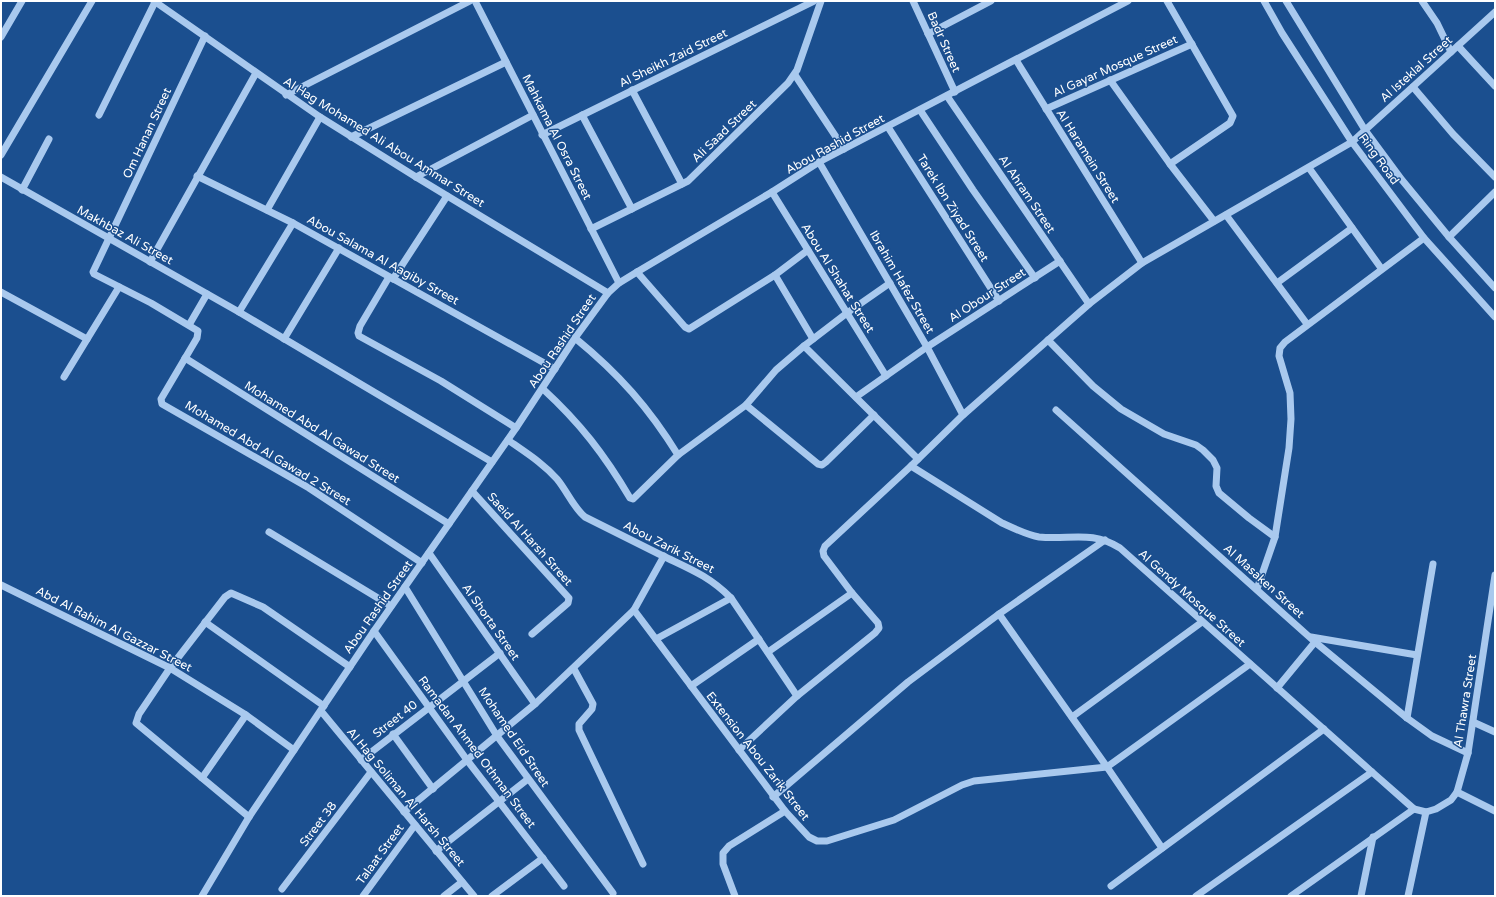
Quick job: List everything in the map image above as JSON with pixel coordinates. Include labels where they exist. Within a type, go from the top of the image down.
[{"type":"street","points":[[1,36],[22,1]]},
{"type":"street","points":[[1,155],[92,1]]},
{"type":"street","points":[[99,115],[154,1]]},
{"type":"street","name":"Al Hag Mohamed Ali Abou Ammar Street","points":[[154,1],[286,95],[351,137],[416,178],[608,292]]},
{"type":"street","points":[[286,95],[470,1]]},
{"type":"street","name":"Mahkama Al Osra Street","points":[[475,1],[542,135],[619,283]]},
{"type":"street","name":"Al Sheikh Zaid Street","points":[[542,135],[814,1]]},
{"type":"street","name":"Ali Saad Street","points":[[591,229],[682,184],[694,175],[788,83],[794,75],[821,1]]},
{"type":"street","name":"Badr Street","points":[[913,1],[955,92]]},
{"type":"street","points":[[928,34],[991,1]]},
{"type":"street","name":"Abou Rashid Street","points":[[202,896],[249,817],[322,708],[391,606],[508,440],[608,292],[619,283],[772,192],[819,162],[1128,1]]},
{"type":"street","name":"Al Gayar Mosque Street","points":[[1167,1],[1232,113],[1233,119],[1230,123],[1170,164]]},
{"type":"street","name":"Ring Road","points":[[1264,1],[1282,33],[1352,142],[1424,238],[1495,318]]},
{"type":"street","name":"Ring Road","points":[[1286,1],[1365,130],[1402,180],[1449,237],[1495,288]]},
{"type":"street","points":[[1422,1],[1437,23],[1451,52]]},
{"type":"street","name":"Al Isteklal Street","points":[[798,696],[876,633],[879,628],[878,623],[852,593],[824,556],[823,551],[825,546],[963,415],[1089,304],[1142,263],[1352,142],[1495,12]]},
{"type":"street","name":"Om Hanan Street","points":[[119,287],[93,272],[205,36]]},
{"type":"street","name":"Al Gayar Mosque Street","points":[[1046,109],[1192,44]]},
{"type":"street","points":[[1458,46],[1495,85]]},
{"type":"street","name":"Al Haramein Street","points":[[1016,60],[1142,263]]},
{"type":"street","points":[[351,137],[506,62]]},
{"type":"street","points":[[150,262],[256,73]]},
{"type":"street","points":[[794,75],[844,149]]},
{"type":"street","points":[[1110,80],[1170,164],[1214,221]]},
{"type":"street","points":[[1413,87],[1454,134],[1495,177]]},
{"type":"street","points":[[632,90],[682,184]]},
{"type":"street","name":"Al Ahram Street","points":[[947,96],[1089,304]]},
{"type":"street","points":[[920,110],[1034,278]]},
{"type":"street","points":[[416,178],[533,115]]},
{"type":"street","points":[[582,115],[632,209]]},
{"type":"street","points":[[267,210],[320,117]]},
{"type":"street","name":"Tarek Ibn Ziyad Street","points":[[888,127],[999,301]]},
{"type":"street","points":[[22,190],[49,139]]},
{"type":"street","name":"Ibrahim Hafez Street","points":[[819,162],[927,347],[963,415]]},
{"type":"street","points":[[1309,168],[1381,268]]},
{"type":"street","name":"Abou Salama Al Aagiby Street","points":[[198,176],[293,223],[555,369]]},
{"type":"street","name":"Makhbaz Ali Street","points":[[1,177],[239,312],[492,462]]},
{"type":"street","name":"Abou Al Shahat Street","points":[[772,192],[886,376]]},
{"type":"street","points":[[447,196],[391,278],[360,326],[358,333],[359,336],[441,381],[516,428]]},
{"type":"street","points":[[1449,237],[1493,197]]},
{"type":"street","points":[[1226,214],[1307,324]]},
{"type":"street","points":[[239,312],[293,223]]},
{"type":"street","points":[[1277,283],[1352,228]]},
{"type":"street","points":[[1257,589],[1275,537],[1289,448],[1291,419],[1290,393],[1279,356],[1280,348],[1307,324],[1381,268],[1424,238]]},
{"type":"street","points":[[284,339],[339,248]]},
{"type":"street","points":[[637,272],[685,327],[690,329],[775,275],[808,250]]},
{"type":"street","name":"Al Obour Street","points":[[856,397],[927,347],[1060,261]]},
{"type":"street","points":[[775,275],[812,339]]},
{"type":"street","points":[[543,389],[582,428],[600,450],[630,498],[635,498],[678,455],[746,405],[776,370],[812,339],[890,283]]},
{"type":"street","points":[[64,377],[119,287],[196,329],[198,334],[185,358]]},
{"type":"street","points":[[1,292],[87,339]]},
{"type":"street","points":[[188,325],[206,294]]},
{"type":"street","points":[[576,338],[600,358],[628,386],[662,429],[678,455]]},
{"type":"street","points":[[1048,340],[1093,386],[1121,409],[1164,434],[1196,445],[1203,450],[1213,460],[1217,468],[1216,486],[1219,493],[1275,537]]},
{"type":"street","points":[[804,346],[918,459]]},
{"type":"street","name":"Mohamed Abd Al Gawad 2 Street","points":[[185,358],[161,399],[162,404],[310,488],[422,563]]},
{"type":"street","name":"Mohamed Abd Al Gawad Street","points":[[185,358],[449,524]]},
{"type":"street","points":[[746,405],[818,464],[822,465],[874,414]]},
{"type":"street","name":"Al Masaken Street","points":[[1056,410],[1313,640],[1407,718],[1432,736],[1468,753]]},
{"type":"street","name":"Abou Zarik Street","points":[[508,440],[550,472],[564,488],[582,514],[706,576],[720,587],[731,598],[798,696]]},
{"type":"street","name":"Al Gendy Mosque Street","points":[[911,466],[1002,523],[1024,532],[1039,537],[1085,536],[1106,540],[1120,548],[1414,809],[1426,812]]},
{"type":"street","name":"Saeid Al Harsh Street","points":[[472,491],[569,598],[568,603],[532,634]]},
{"type":"street","points":[[269,532],[391,606]]},
{"type":"street","points":[[773,797],[908,682],[999,614],[1106,540]]},
{"type":"street","name":"Al Shorta Street","points":[[428,553],[536,704]]},
{"type":"street","points":[[404,812],[536,704],[634,610],[664,556]]},
{"type":"street","points":[[1407,718],[1433,564]]},
{"type":"street","name":"Al Thawra Street","points":[[1457,792],[1468,753],[1495,575]]},
{"type":"street","name":"Abd Al Rahim Al Gazzar Street","points":[[1,585],[170,668],[246,715],[294,750]]},
{"type":"street","name":"Mohamed Eid Street","points":[[405,587],[497,736],[612,893]]},
{"type":"street","points":[[249,817],[136,723],[139,714],[170,668],[226,595],[231,593],[262,607],[350,667]]},
{"type":"street","points":[[768,652],[852,593]]},
{"type":"street","points":[[656,639],[731,598]]},
{"type":"street","name":"Extension Abou Zarik Street","points":[[634,610],[773,797],[809,837],[817,841],[826,841],[894,820],[962,785],[974,781],[1107,767]]},
{"type":"street","points":[[999,614],[1162,848]]},
{"type":"street","name":"Al Hag Soliman Al Harsh Street","points":[[205,622],[322,708],[361,760],[474,896]]},
{"type":"street","points":[[1072,717],[1202,622]]},
{"type":"street","name":"Ramadan Ahmed Othman Street","points":[[374,631],[467,760],[564,886]]},
{"type":"street","points":[[690,686],[759,639]]},
{"type":"street","points":[[1277,688],[1313,640],[1417,655]]},
{"type":"street","name":"Street 40","points":[[361,760],[500,653]]},
{"type":"street","points":[[1107,767],[1250,664]]},
{"type":"street","points":[[574,668],[593,704],[592,709],[579,724],[579,730],[643,864]]},
{"type":"street","points":[[738,750],[798,696]]},
{"type":"street","points":[[202,778],[246,715]]},
{"type":"street","points":[[1473,722],[1495,732]]},
{"type":"street","points":[[1111,886],[1324,729]]},
{"type":"street","points":[[393,734],[433,789]]},
{"type":"street","name":"Street 38","points":[[282,889],[371,772]]},
{"type":"street","points":[[1196,896],[1372,772]]},
{"type":"street","points":[[436,851],[528,779]]},
{"type":"street","points":[[1408,896],[1426,812],[1444,805],[1451,800],[1457,792],[1495,812]]},
{"type":"street","points":[[1291,896],[1414,809]]},
{"type":"street","points":[[735,896],[723,864],[723,853],[729,846],[785,811]]},
{"type":"street","name":"Talaat Street","points":[[363,896],[415,825]]},
{"type":"street","points":[[1361,896],[1373,837]]},
{"type":"street","points":[[492,896],[543,858]]},
{"type":"street","points":[[444,896],[462,882]]}]
